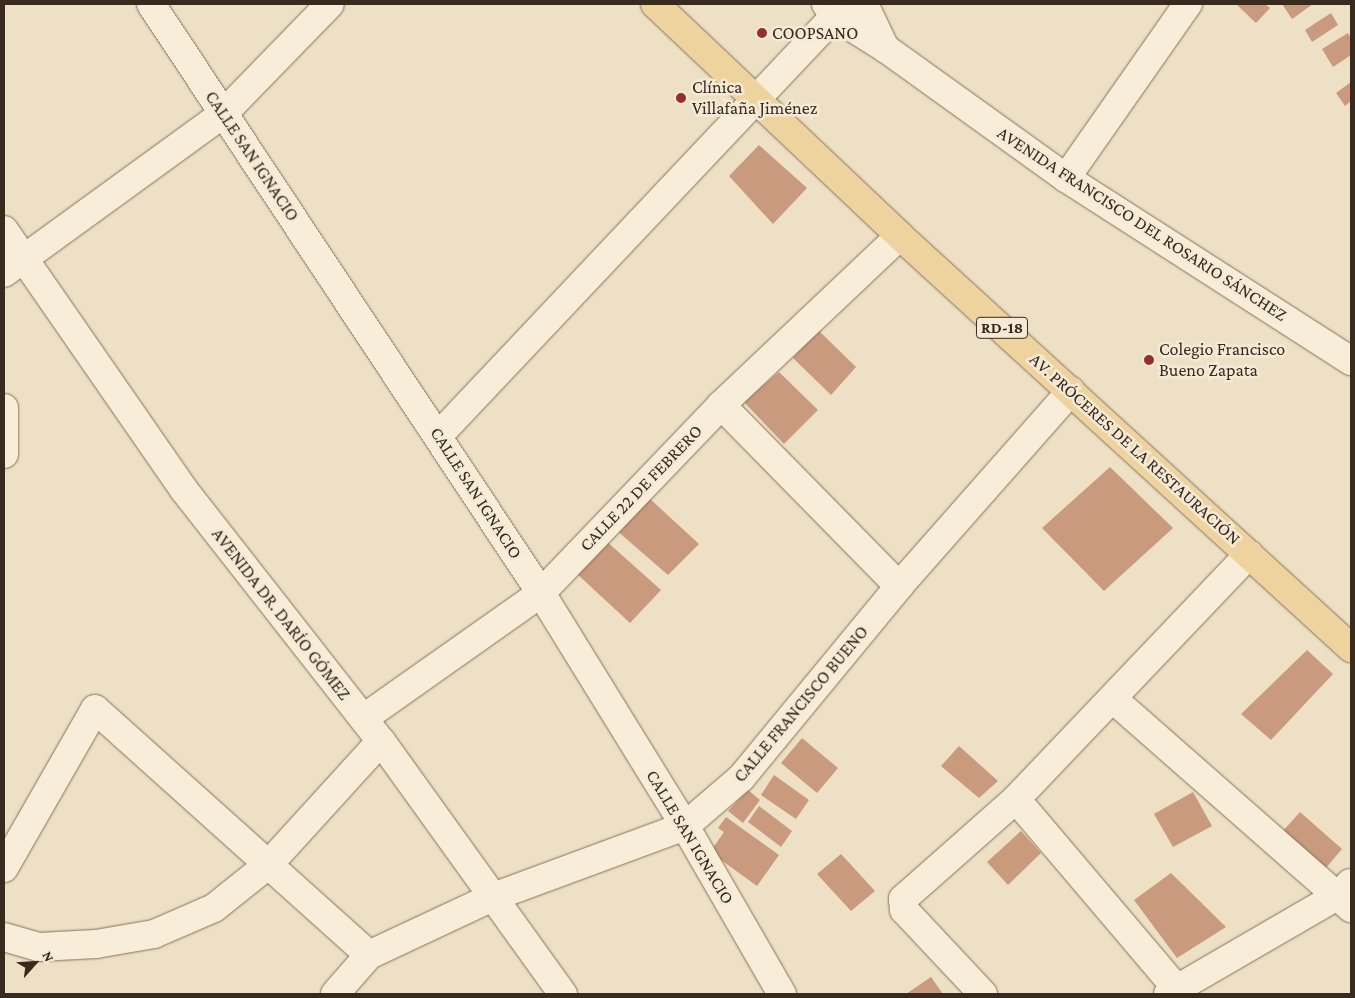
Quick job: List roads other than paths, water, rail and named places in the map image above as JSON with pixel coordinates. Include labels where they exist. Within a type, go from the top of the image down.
[{"type":"main road","name":"AV. PRÓCERES DE LA RESTAURACIÓN","points":[[655,4],[900,236],[1351,648]]},
{"type":"street","name":"CALLE SAN IGNACIO","points":[[151,4],[439,436],[540,593],[685,826],[782,994]]},
{"type":"street","points":[[13,265],[223,114],[330,4]]},
{"type":"street","name":"AVENIDA FRANCISCO DEL ROSARIO SÁNCHEZ","points":[[864,4],[886,48]]},
{"type":"street","points":[[1066,178],[1188,4]]},
{"type":"street","points":[[439,436],[758,100],[835,8]]},
{"type":"street","name":"AVENIDA FRANCISCO DEL ROSARIO SÁNCHEZ","points":[[835,8],[886,48],[1066,178],[1351,361]]},
{"type":"street","name":"AVENIDA DR. DARÍO GÓMEZ","points":[[4,230],[13,265],[184,490],[364,718],[563,994]]},
{"type":"street","name":"CALLE 22 DE FEBRERO","points":[[364,718],[540,593],[721,405],[900,236]]},
{"type":"street","name":"CALLE FRANCISCO BUENO","points":[[335,994],[369,955],[493,897],[685,826],[741,778],[899,586],[1071,391]]},
{"type":"street","points":[[721,405],[899,586]]},
{"type":"street","points":[[4,408],[4,454]]},
{"type":"street","points":[[983,994],[904,910],[903,899],[1016,799],[1249,554]]},
{"type":"street","points":[[1016,799],[1173,992],[1347,895],[1113,699]]},
{"type":"street","points":[[4,868],[96,709],[369,955]]},
{"type":"street","points":[[4,937],[39,947],[96,944],[154,934],[214,908],[269,864],[381,742]]},
{"type":"place","name":"COOPSANO","points":[[762,33]]},
{"type":"place","name":"Clínica Villafaña Jiménez","points":[[681,98]]},
{"type":"place","name":"Colegio Francisco Bueno Zapata","points":[[1149,360]]}]
